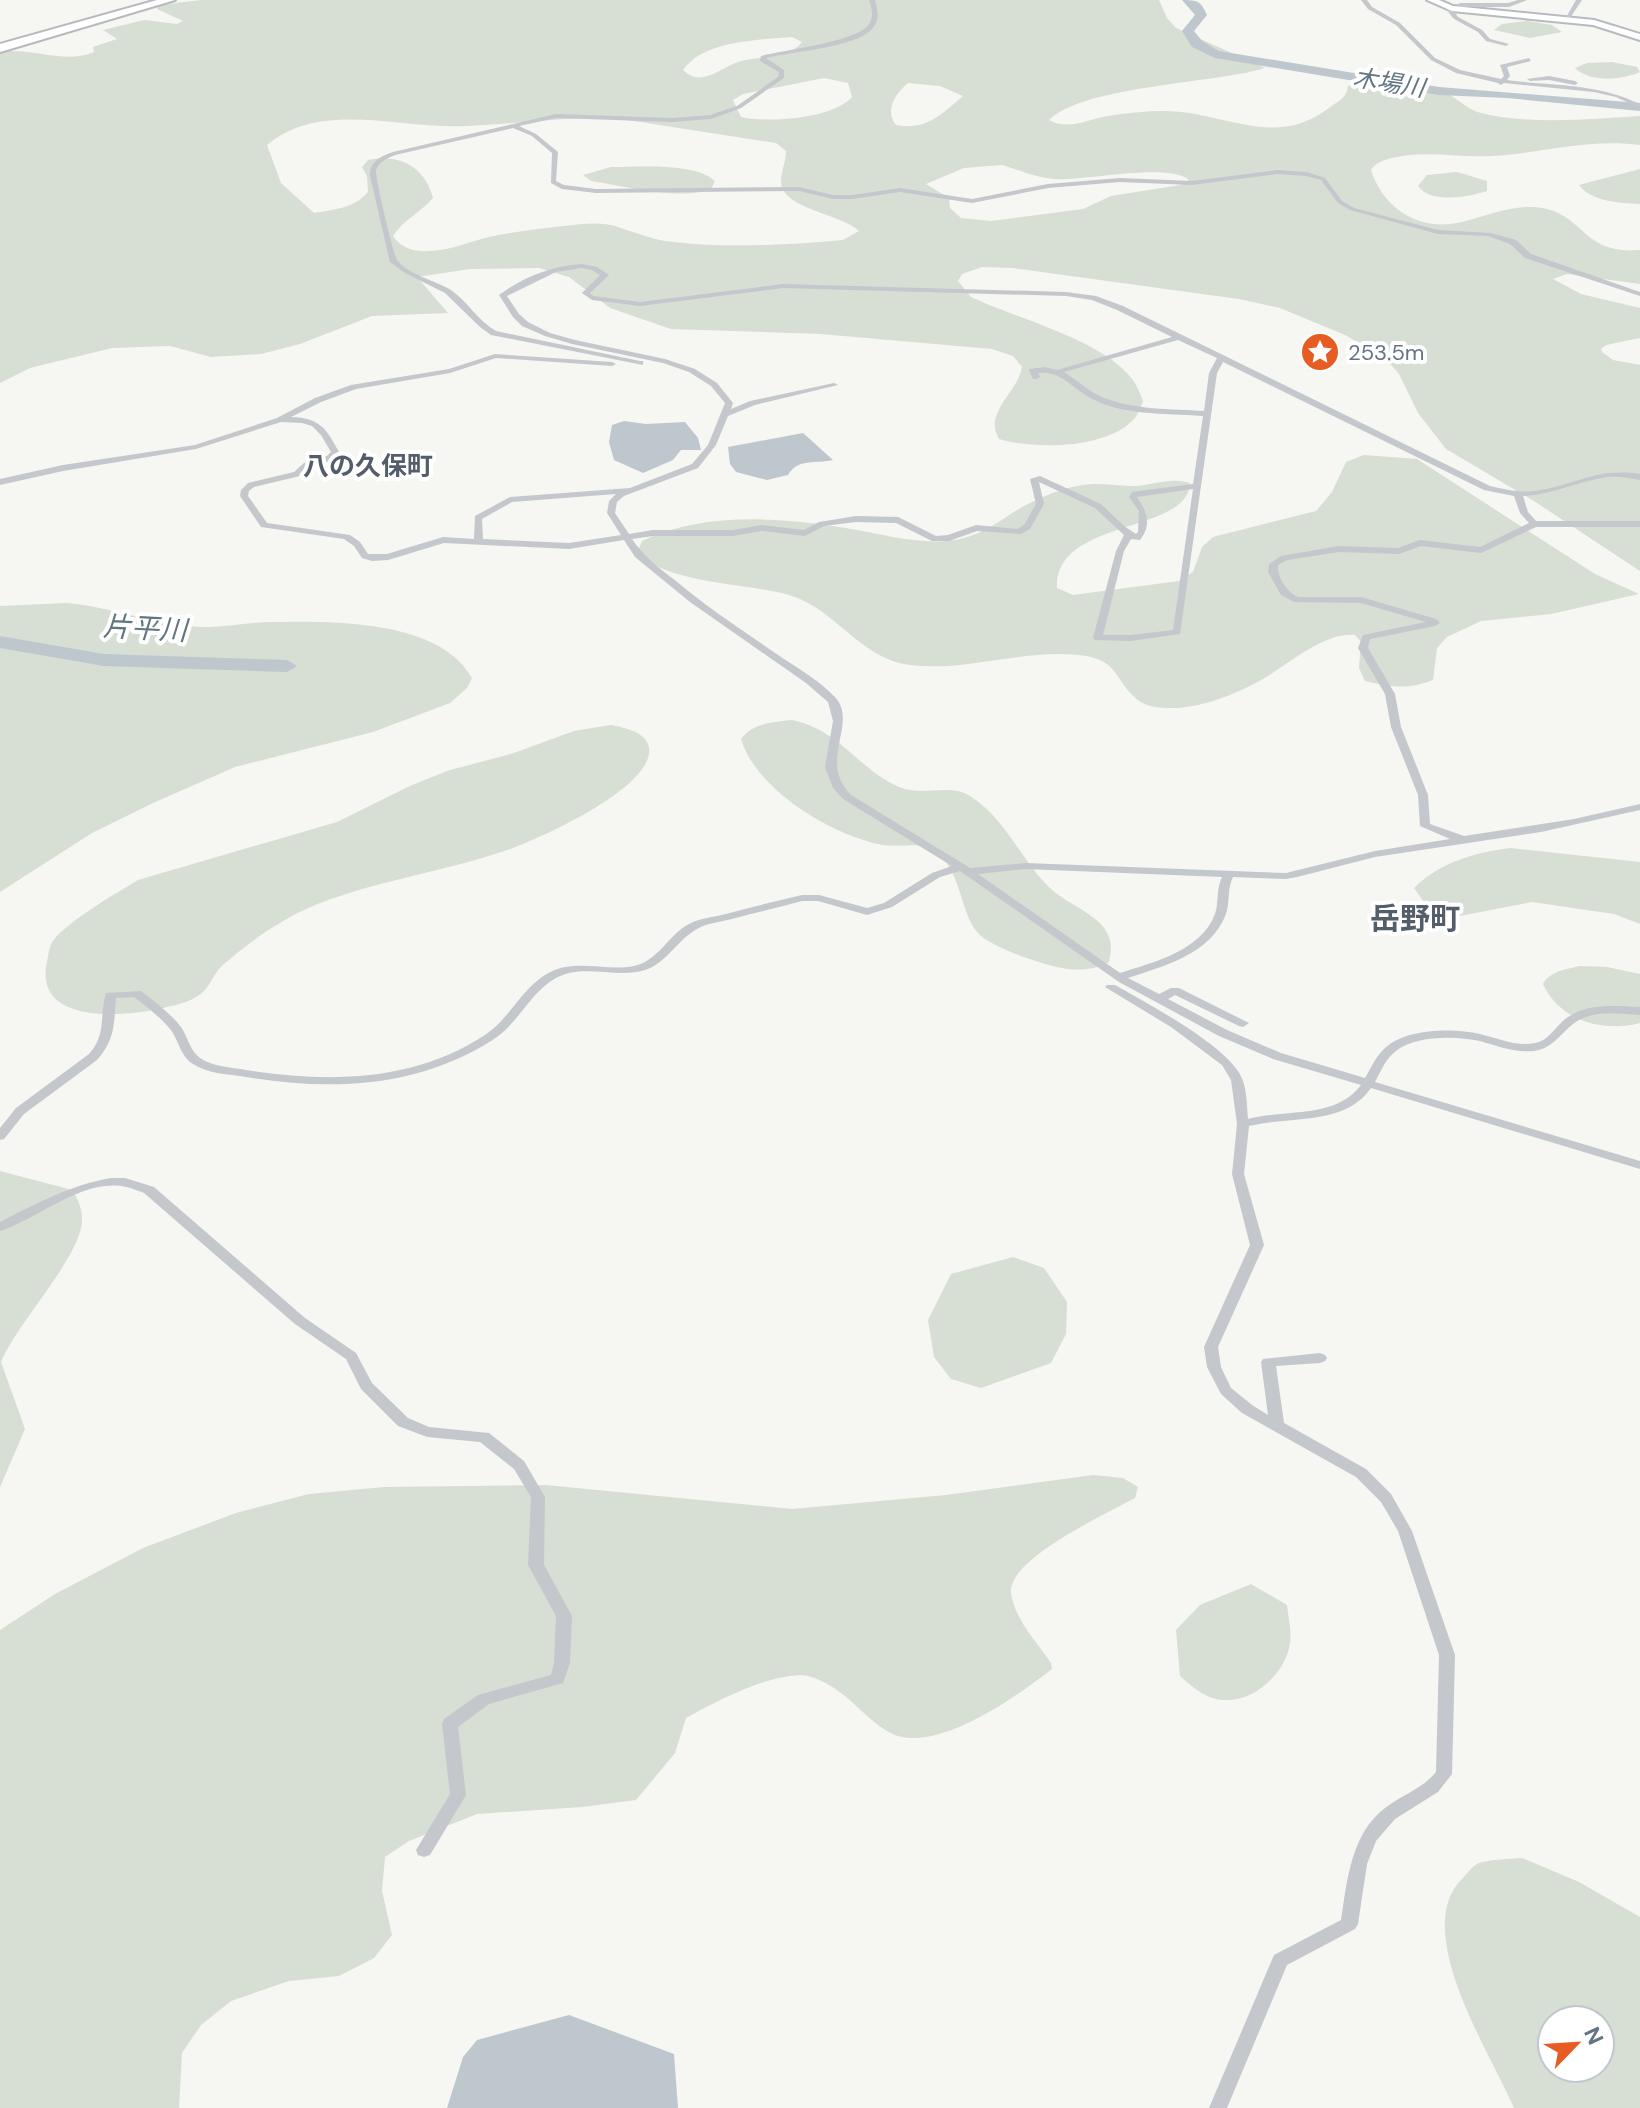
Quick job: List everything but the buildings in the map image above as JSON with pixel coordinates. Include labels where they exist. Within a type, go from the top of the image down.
[{"type":"highway","points":[[0,46],[154,0]]},
{"type":"highway","points":[[0,46],[169,0]]},
{"type":"street","points":[[706,377],[692,378],[651,365],[494,333],[481,326],[449,292],[400,267],[393,260],[373,170],[378,162],[393,154],[556,116],[673,120],[698,119],[727,112],[781,78],[782,71],[762,60],[763,57],[862,33],[874,20],[876,10],[872,0]]},
{"type":"street","points":[[1364,0],[1367,7],[1398,24],[1432,59],[1452,69],[1501,83],[1582,90],[1638,104]]},
{"type":"street","points":[[1431,0],[1453,7],[1609,26],[1640,37]]},
{"type":"street","points":[[1453,7],[1469,0]]},
{"type":"street","points":[[1453,7],[1509,5],[1524,0]]},
{"type":"street","points":[[1566,20],[1579,0]]},
{"type":"street","points":[[1453,7],[1452,15],[1466,26],[1483,31],[1488,40],[1506,44]]},
{"type":"street","points":[[1507,76],[1502,66],[1529,60]]},
{"type":"street","points":[[1501,83],[1507,76]]},
{"type":"street","points":[[1507,76],[1559,79],[1594,87]]},
{"type":"street","points":[[515,127],[534,135],[555,152],[553,182],[562,187],[596,191],[799,189],[833,197],[852,197],[900,190],[972,201],[1048,186],[1120,180],[1192,183],[1277,172],[1307,174],[1323,179],[1340,202],[1352,209],[1438,232],[1489,234],[1513,242],[1528,256],[1640,294]]},
{"type":"street","points":[[1640,477],[1597,475],[1547,490],[1518,494],[1487,488],[1093,298],[1045,292],[783,286],[640,304],[592,298],[586,293],[605,275],[592,267],[580,266],[552,273],[503,295],[523,323],[552,336],[639,355],[706,377],[724,394],[729,403],[711,450],[695,466],[631,490],[613,501],[611,513],[638,555],[693,600],[833,701],[838,721],[830,767],[838,788],[847,797],[964,870],[1121,978],[1223,1033],[1277,1056],[1640,1165]]},
{"type":"street","points":[[1057,372],[1179,337]]},
{"type":"street","points":[[0,482],[196,447],[280,420],[318,400],[354,387],[450,371],[495,356],[651,365]]},
{"type":"street","points":[[1128,535],[1120,551],[1098,638],[1131,638],[1177,632],[1213,373],[1221,358]]},
{"type":"street","points":[[1036,377],[1033,374],[1036,370],[1057,372],[1065,374],[1090,395],[1108,402],[1148,410],[1207,414]]},
{"type":"street","points":[[725,414],[768,399],[834,385]]},
{"type":"street","points":[[280,420],[312,421],[322,426],[335,452],[330,458],[307,465],[297,474],[251,485],[244,496],[264,525],[347,537],[357,544],[365,556],[372,558],[388,557],[443,540],[569,546],[627,535],[733,533],[762,528],[805,533],[822,524],[884,518],[898,520],[935,539],[949,538],[976,528],[1018,532],[1027,527],[1040,504],[1034,479],[1040,479],[1051,487],[1074,494],[1100,508],[1128,535],[1137,538],[1142,532],[1143,511],[1133,497],[1135,494],[1198,486]]},
{"type":"street","points":[[479,543],[478,518],[510,500],[616,488],[631,490]]},
{"type":"street","points":[[1518,494],[1524,513],[1534,524]]},
{"type":"street","points":[[1467,841],[1425,826],[1423,795],[1396,727],[1390,694],[1363,648],[1366,637],[1435,623],[1361,600],[1297,600],[1286,595],[1273,572],[1274,564],[1284,558],[1339,549],[1399,551],[1420,543],[1481,550],[1534,524],[1640,524]]},
{"type":"street","points":[[0,1136],[20,1111],[93,1057],[103,1046],[110,995],[137,993],[171,1024],[188,1054],[197,1062],[260,1077],[341,1083],[419,1070],[463,1054],[510,1021],[526,996],[551,975],[581,967],[626,972],[643,967],[651,964],[680,934],[695,925],[802,898],[819,898],[867,912],[888,905],[936,875],[1026,866],[1229,874],[1308,873],[1373,854],[1594,820],[1640,807]]},
{"type":"street","points":[[1218,2108],[1280,1960],[1349,1924],[1358,1865],[1369,1836],[1388,1815],[1435,1788],[1444,1774],[1447,1655],[1405,1531],[1386,1498],[1361,1473],[1247,1409],[1226,1391],[1214,1367],[1211,1347],[1257,1245],[1238,1174],[1243,1124],[1237,1080],[1227,1063],[1175,1024],[1111,987],[1121,978],[1182,956],[1213,928],[1222,910],[1222,885],[1229,874]]},
{"type":"street","points":[[1159,999],[1175,990],[1243,1023]]},
{"type":"street","points":[[1243,1124],[1263,1117],[1328,1111],[1349,1104],[1360,1097],[1386,1053],[1399,1043],[1450,1031],[1526,1048],[1544,1045],[1568,1021],[1589,1010],[1640,1011]]},
{"type":"street","points":[[0,1227],[72,1193],[107,1182],[125,1182],[149,1190],[300,1321],[351,1356],[366,1386],[403,1422],[427,1432],[484,1437],[519,1465],[538,1497],[536,1565],[564,1616],[562,1663],[557,1679],[484,1699],[450,1724],[458,1795],[424,1850]]},
{"type":"street","points":[[1277,1426],[1268,1362],[1320,1358]]},
{"type":"shaded area","points":[[201,0],[1159,0],[1167,18],[1176,28],[1265,68],[1120,92],[1067,108],[1049,120],[1071,124],[1115,115],[1164,111],[1248,125],[1288,126],[1309,120],[1329,108],[1344,96],[1348,86],[1384,80],[1433,88],[1476,111],[1499,117],[1560,120],[1640,116],[1640,145],[1602,143],[1491,156],[1404,156],[1383,161],[1371,170],[1394,207],[1418,220],[1447,224],[1515,208],[1536,207],[1559,214],[1607,247],[1640,250],[1640,284],[1567,274],[1553,279],[1581,294],[1640,308],[1640,338],[1606,345],[1601,349],[1613,360],[1640,365],[1640,571],[1534,501],[1446,449],[1418,413],[1399,374],[1385,358],[1345,335],[1280,308],[1239,299],[1013,268],[982,267],[962,274],[958,281],[971,297],[1080,341],[1119,365],[1134,381],[1143,401],[1135,418],[1123,428],[1107,436],[1070,444],[1032,445],[999,439],[995,420],[1022,367],[1013,356],[992,349],[821,334],[671,329],[610,308],[569,277],[539,268],[470,269],[417,277],[448,313],[372,316],[300,344],[261,354],[211,357],[170,346],[112,348],[30,368],[0,383],[0,52],[83,56],[94,52],[93,47],[117,39],[103,30],[144,20],[177,24],[183,21],[157,9],[159,5]],"holes":[[[792,37],[802,42],[782,54],[741,61],[705,77],[690,75],[683,70],[704,53],[748,41]],[[824,78],[848,83],[852,97],[816,115],[767,120],[741,117],[733,100],[743,94]],[[908,83],[940,86],[963,96],[925,123],[896,125],[891,108]],[[608,117],[776,143],[786,151],[781,182],[791,199],[859,231],[843,240],[732,246],[665,241],[612,225],[591,224],[504,234],[437,250],[412,250],[401,245],[393,236],[433,198],[424,178],[409,164],[390,158],[368,160],[362,167],[367,176],[368,192],[362,198],[350,205],[314,213],[281,183],[267,145],[289,131],[312,123],[337,120],[466,126]],[[1002,165],[1055,179],[1146,172],[1179,175],[1189,180],[1180,185],[1111,196],[1083,209],[991,221],[961,218],[950,208],[949,198],[926,184],[964,168]]]},
{"type":"shaded area","points":[[1527,21],[1552,25],[1562,32],[1530,38],[1494,30],[1502,24]]},
{"type":"shaded area","points":[[1612,62],[1637,67],[1640,72],[1606,79],[1589,76],[1575,68],[1587,63]]},
{"type":"shaded area","points":[[611,167],[680,168],[706,175],[715,181],[711,189],[684,194],[591,181],[583,175]]},
{"type":"shaded area","points":[[1640,169],[1640,204],[1599,198],[1579,185]]},
{"type":"shaded area","points":[[1457,172],[1487,181],[1487,191],[1460,197],[1441,197],[1424,192],[1418,186],[1427,175]]},
{"type":"shaded area","points":[[624,421],[646,424],[685,422],[698,438],[701,450],[681,450],[673,460],[643,473],[614,460],[609,442],[612,425]]},
{"type":"shaded area","points":[[803,433],[833,460],[802,464],[788,475],[767,480],[736,472],[730,464],[728,447]]},
{"type":"shaded area","points":[[1364,455],[1417,459],[1595,574],[1639,594],[1551,614],[1481,621],[1447,637],[1437,648],[1433,680],[1415,685],[1391,686],[1365,681],[1359,668],[1361,642],[1355,635],[1342,636],[1316,645],[1237,692],[1198,705],[1163,708],[1138,700],[1109,666],[1092,657],[1036,655],[952,666],[910,665],[893,661],[877,654],[822,612],[792,596],[686,576],[650,562],[638,551],[642,541],[667,531],[748,519],[804,522],[908,539],[948,541],[978,533],[1024,506],[1067,488],[1093,484],[1136,486],[1176,481],[1190,483],[1184,499],[1168,511],[1098,537],[1076,549],[1062,565],[1057,588],[1073,595],[1179,581],[1193,572],[1202,547],[1213,537],[1316,511],[1332,492],[1346,462]]},
{"type":"shaded area","points":[[67,603],[200,627],[320,622],[380,627],[434,644],[456,658],[472,678],[467,688],[450,703],[373,732],[235,767],[153,803],[92,833],[0,892],[0,606]]},
{"type":"shaded area","points":[[792,720],[823,732],[899,787],[917,791],[962,792],[983,805],[1050,888],[1104,928],[1111,944],[1109,962],[1087,969],[1062,968],[994,944],[978,933],[971,923],[953,874],[938,854],[922,846],[883,845],[842,832],[779,793],[749,758],[741,739],[757,726]]},
{"type":"shaded area","points":[[611,725],[642,736],[649,747],[643,768],[612,797],[548,833],[513,848],[355,891],[304,910],[242,949],[193,999],[147,1011],[86,1012],[68,1007],[54,997],[46,982],[49,951],[57,936],[91,909],[138,880],[337,822],[450,770],[511,754],[574,731]]},
{"type":"shaded area","points":[[1510,848],[1640,862],[1640,924],[1614,914],[1532,902],[1444,919],[1432,913],[1414,888],[1435,871],[1458,860]]},
{"type":"shaded area","points":[[1580,966],[1607,967],[1640,974],[1640,1023],[1597,1025],[1583,1021],[1560,1007],[1543,984],[1554,973]]},
{"type":"shaded area","points":[[0,1171],[72,1190],[82,1220],[72,1251],[1,1362],[25,1429],[0,1487]]},
{"type":"shaded area","points":[[1013,1257],[1044,1268],[1067,1302],[1066,1334],[1051,1363],[981,1388],[951,1379],[934,1357],[928,1320],[951,1274]]},
{"type":"shaded area","points":[[1093,1475],[1123,1478],[1138,1487],[1135,1498],[1061,1538],[1025,1566],[1014,1580],[1011,1593],[1013,1603],[1052,1669],[979,1718],[937,1735],[916,1738],[898,1736],[874,1722],[836,1689],[807,1676],[771,1680],[741,1690],[686,1718],[675,1753],[636,1800],[477,1814],[409,1841],[385,1857],[382,1891],[392,1935],[374,1958],[339,1976],[289,1981],[231,2001],[201,2025],[182,2053],[179,2108],[0,2108],[0,1630],[55,1594],[143,1548],[236,1513],[309,1494],[384,1487],[546,1485],[792,1509],[946,1495]]},
{"type":"shaded area","points":[[1251,1584],[1287,1605],[1291,1634],[1287,1654],[1275,1675],[1257,1691],[1235,1699],[1211,1697],[1180,1676],[1176,1630],[1200,1605]]},
{"type":"shaded area","points":[[1522,1858],[1579,1882],[1640,1917],[1640,2108],[1514,2108],[1460,1993],[1445,1930],[1448,1903],[1461,1880],[1479,1863]]},
{"type":"shaded area","points":[[569,2015],[674,2054],[678,2108],[447,2108],[463,2057],[477,2040]]},
{"type":"waterway","name":"木場川","points":[[1188,0],[1197,6],[1201,15],[1188,31],[1197,44],[1215,54],[1439,91],[1507,94],[1640,107]]},
{"type":"waterway","name":"片平川","points":[[0,642],[104,660],[287,666]]},
{"type":"place","name":"253.5m","points":[[1320,352]]},
{"type":"district","name":"八の久保町","points":[[368,466]]},
{"type":"district","name":"岳野町","points":[[1415,919]]}]
